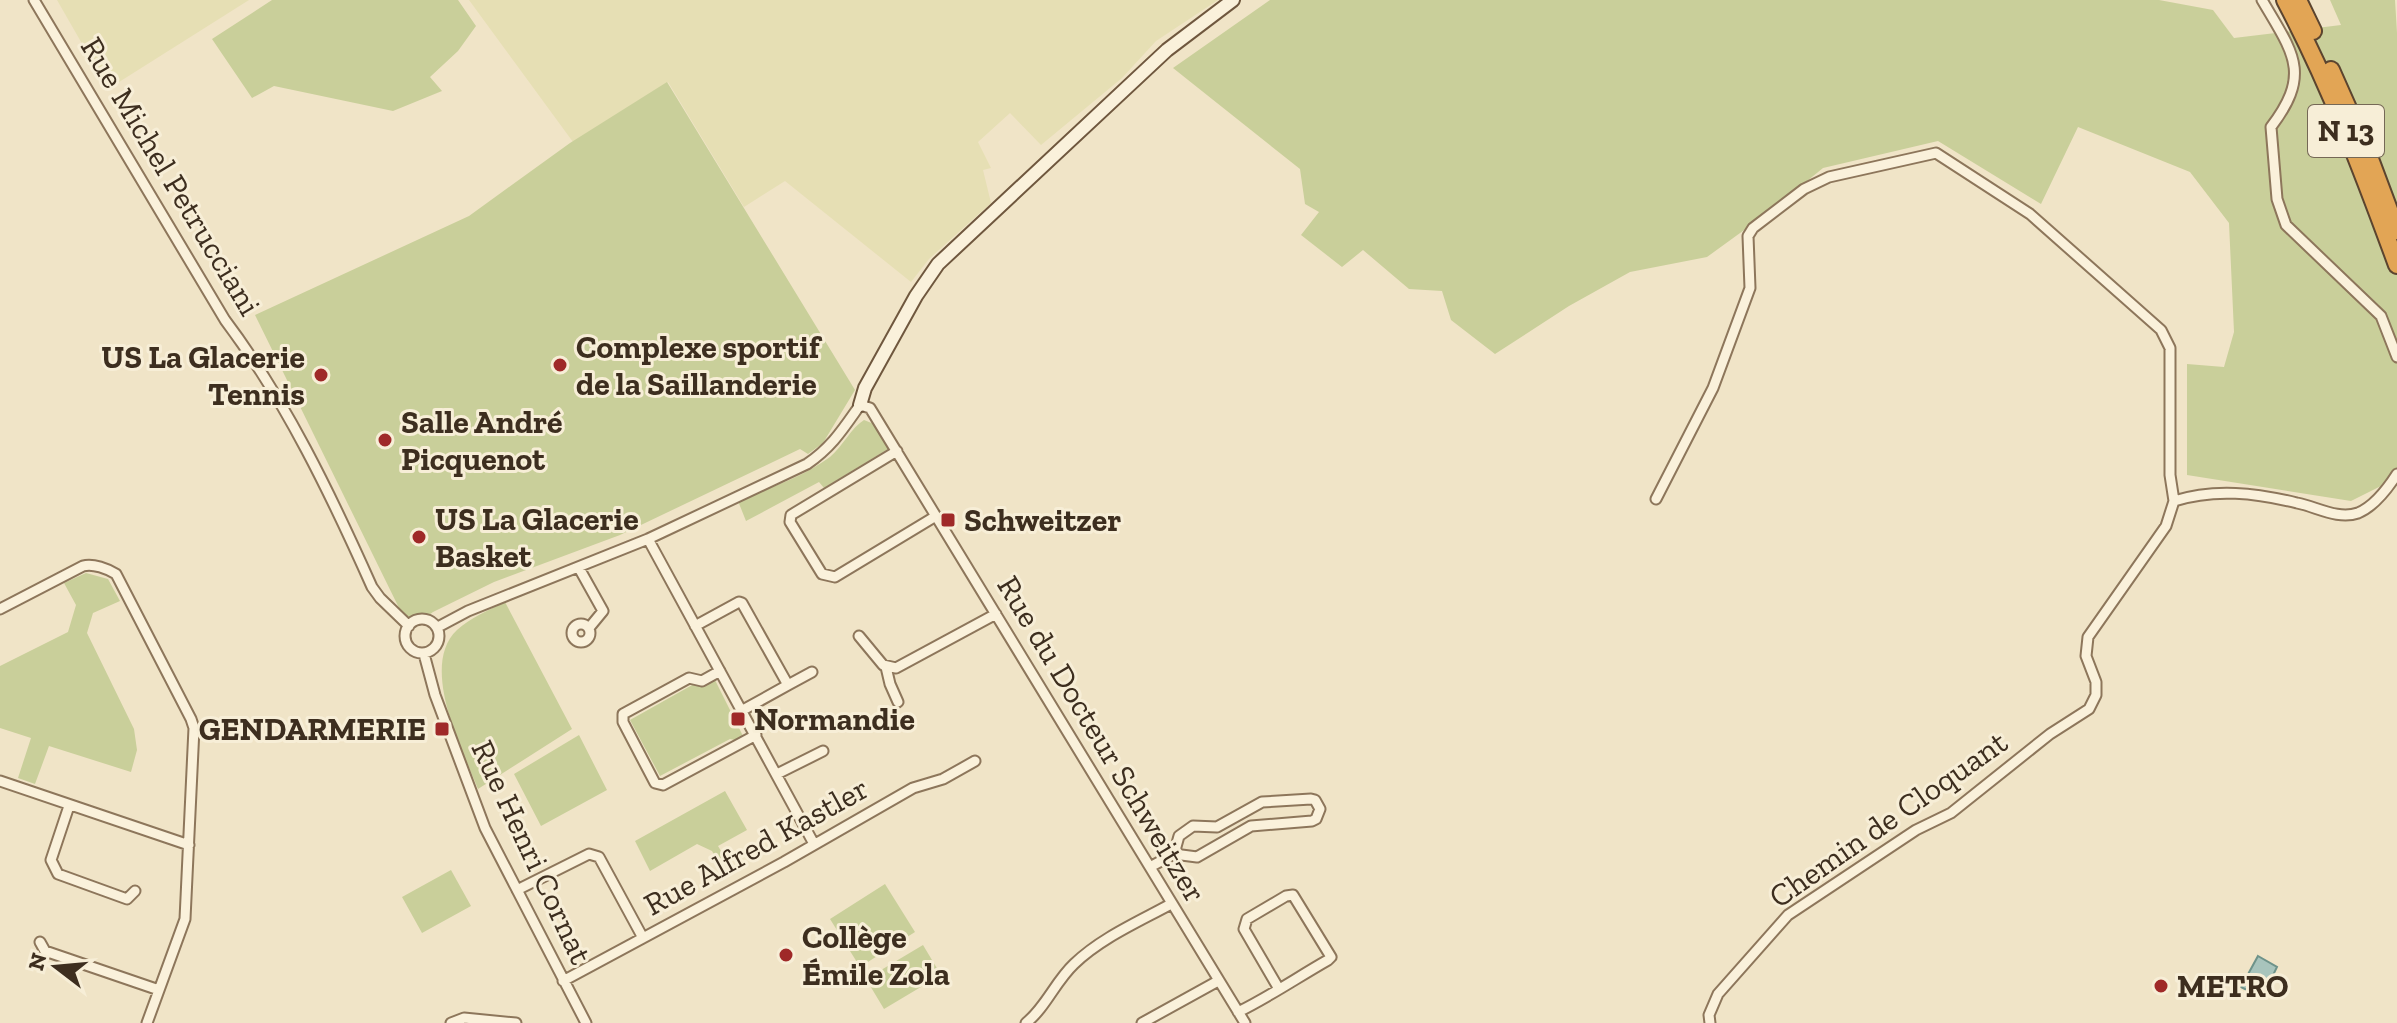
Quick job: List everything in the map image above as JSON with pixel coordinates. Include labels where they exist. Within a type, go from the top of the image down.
[{"type":"highway","name":"N 13","points":[[2285,0],[2356,154],[2397,265]]},
{"type":"highway","name":"N 13","points":[[2298,0],[2367,151],[2397,231]]},
{"type":"street","name":"Rue Michel Petrucciani","points":[[34,0],[225,320],[260,369],[338,509],[372,587],[409,626]]},
{"type":"street","points":[[438,627],[468,611],[648,539],[807,464],[824,453],[860,405],[865,388],[916,296],[938,264],[1167,50],[1233,0]]},
{"type":"street","points":[[2262,0],[2293,57],[2295,81],[2286,107],[2271,127],[2277,199],[2286,225],[2381,316],[2397,357]]},
{"type":"street","name":"Chemin de Cloquant","points":[[1656,499],[1713,388],[1750,288],[1748,236],[1753,228],[1804,189],[1829,177],[1936,153],[2030,214],[2161,330],[2170,348],[2170,475],[2174,501],[2166,526],[2088,637],[2086,656],[2096,682],[2096,695],[2089,709],[2050,734],[1951,813],[1916,830],[1788,915],[1718,994],[1709,1015],[1710,1023]]},
{"type":"street","name":"Rue du Docteur Schweitzer","points":[[860,405],[874,412],[1245,1023]]},
{"type":"street","points":[[897,451],[791,515],[790,522],[822,574],[835,577],[936,516]]},
{"type":"street","points":[[2174,501],[2229,492],[2299,503],[2336,514],[2356,514],[2369,507],[2397,474]]},
{"type":"street","points":[[648,539],[814,844]]},
{"type":"street","points":[[0,609],[88,564],[116,574],[194,728],[185,919],[147,1023]]},
{"type":"street","points":[[579,568],[603,611],[589,628]]},
{"type":"street","points":[[695,626],[742,603],[788,685]]},
{"type":"street","points":[[859,636],[878,661],[886,667],[896,668],[996,614]]},
{"type":"street","points":[[424,618],[438,627],[438,645],[432,651],[424,654],[411,650],[405,643],[409,626],[417,619],[424,618]]},
{"type":"street","name":"Rue Henri Cornat","points":[[424,654],[432,686],[485,828],[586,1023]]},
{"type":"street","points":[[886,667],[898,702]]},
{"type":"street","points":[[720,671],[702,681],[689,678],[623,714],[623,722],[655,783],[663,785],[756,735]]},
{"type":"street","points":[[743,710],[812,672]]},
{"type":"street","points":[[777,774],[823,751]]},
{"type":"street","name":"Rue Alfred Kastler","points":[[563,981],[913,788],[943,779],[975,761]]},
{"type":"street","points":[[0,781],[189,845]]},
{"type":"street","points":[[1150,867],[1174,854],[1197,857],[1251,826],[1312,821],[1320,809],[1311,799],[1262,802],[1217,827],[1193,826],[1183,831],[1174,854]]},
{"type":"street","points":[[69,806],[51,860],[58,874],[127,899],[135,891]]},
{"type":"street","points":[[517,890],[594,854],[599,857],[643,938]]},
{"type":"street","points":[[1238,1012],[1279,989],[1331,957],[1293,895],[1247,919],[1244,929],[1279,989]]},
{"type":"street","points":[[1026,1023],[1076,962],[1096,946],[1171,904]]},
{"type":"street","points":[[40,942],[45,951],[159,990]]},
{"type":"street","points":[[1142,1023],[1218,981]]},
{"type":"street","points":[[451,1023],[464,1018],[516,1023]]},
{"type":"shaded area","points":[[57,0],[249,0],[108,89]]},
{"type":"shaded area","points":[[469,0],[1218,0],[1156,41],[1122,78],[1041,145],[1010,113],[978,142],[991,168],[983,170],[991,203],[929,259],[911,282],[785,181],[744,207],[668,82],[573,142]]},
{"type":"green space","points":[[272,0],[458,0],[476,26],[458,51],[430,77],[442,91],[393,111],[274,86],[252,98],[212,39]]},
{"type":"green space","points":[[1270,0],[2159,0],[2213,10],[2234,38],[2341,25],[2330,0],[2395,0],[2397,478],[2351,501],[2187,475],[2187,364],[2224,367],[2234,332],[2229,223],[2190,172],[2078,127],[2041,204],[1938,141],[1823,168],[1707,257],[1630,272],[1569,306],[1495,354],[1451,320],[1442,291],[1409,289],[1363,250],[1342,267],[1301,235],[1319,212],[1305,204],[1300,169],[1173,68]]},
{"type":"green space","name":"Complexe sportif de la Saillanderie","points":[[667,82],[855,390],[823,443],[808,454],[800,449],[620,535],[494,582],[421,621],[408,622],[255,315],[469,216],[570,143]]},
{"type":"green space","points":[[864,420],[874,424],[888,449],[824,488],[819,482],[746,521],[738,501],[786,482],[820,464],[835,453]]},
{"type":"green space","points":[[86,573],[108,579],[120,601],[93,613],[87,633],[134,729],[137,750],[131,772],[49,746],[35,784],[18,778],[31,738],[0,728],[0,666],[68,632],[76,605],[64,583]]},
{"type":"green space","points":[[505,602],[572,729],[478,789],[447,708],[442,664],[446,646],[457,630]]},
{"type":"green space","points":[[715,680],[743,736],[730,739],[660,776],[630,720],[694,684],[705,687]]},
{"type":"green space","points":[[579,735],[607,790],[541,826],[514,774]]},
{"type":"green space","points":[[725,791],[747,830],[718,846],[724,856],[717,860],[712,851],[697,844],[650,871],[635,841]]},
{"type":"green space","points":[[451,870],[471,906],[422,933],[402,897]]},
{"type":"green space","points":[[885,884],[915,932],[860,967],[830,919]]},
{"type":"green space","points":[[923,945],[941,975],[884,1009],[866,979]]},
{"type":"water","points":[[2258,956],[2277,967],[2262,998],[2241,987]]},
{"type":"place","name":"Complexe sportif de la Saillanderie","points":[[560,365]]},
{"type":"place","name":"US La Glacerie Tennis","points":[[321,375]]},
{"type":"place","name":"Salle André Picquenot","points":[[385,440]]},
{"type":"place","name":"Schweitzer","points":[[948,520]]},
{"type":"place","name":"US La Glacerie Basket","points":[[419,537]]},
{"type":"place","name":"Normandie","points":[[738,719]]},
{"type":"place","name":"GENDARMERIE","points":[[442,729]]},
{"type":"place","name":"Collège Émile Zola","points":[[786,955]]},
{"type":"place","name":"METRO","points":[[2161,986]]}]
